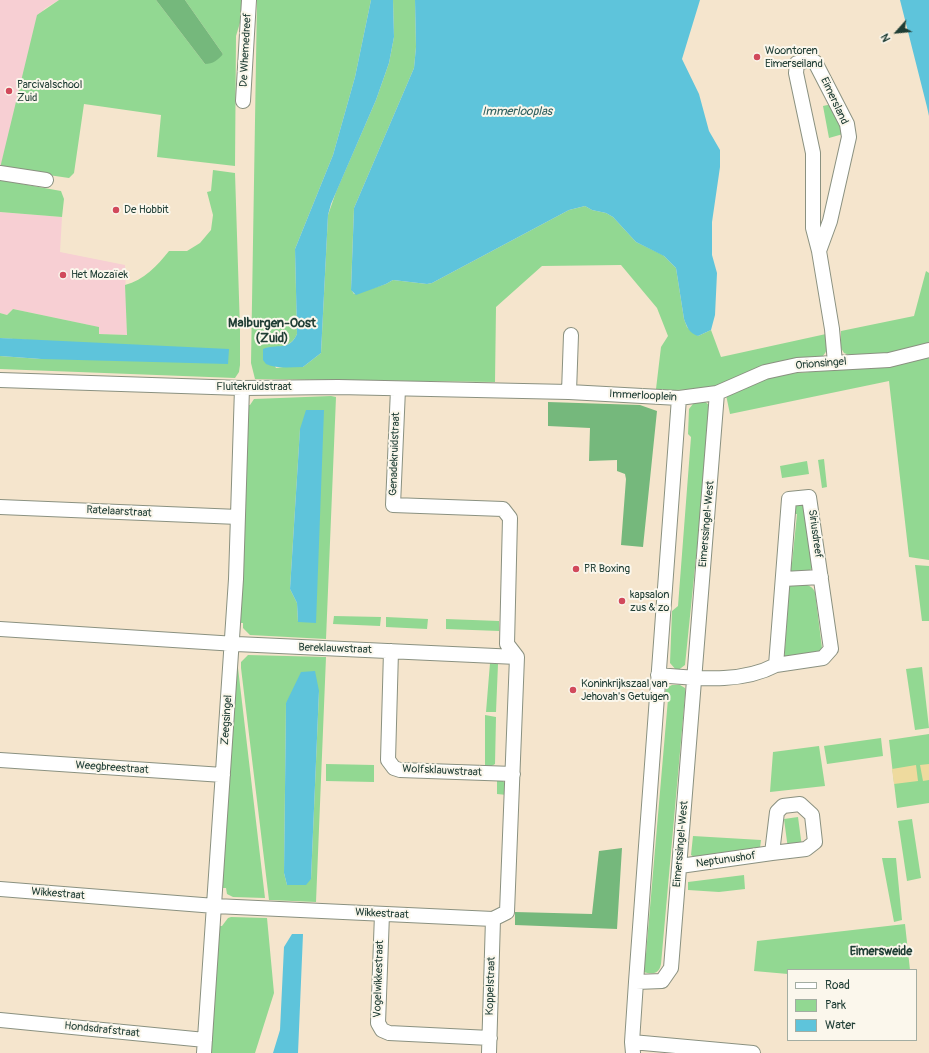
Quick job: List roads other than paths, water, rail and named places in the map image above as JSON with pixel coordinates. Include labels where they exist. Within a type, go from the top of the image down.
[{"type":"street","name":"De Whemedreef","points":[[243,101],[249,0]]},
{"type":"street","name":"Eimersland","points":[[819,252],[830,221],[848,137],[847,124],[815,62],[810,60],[797,63],[796,73],[812,153],[813,228],[819,252],[832,329],[835,363]]},
{"type":"street","points":[[0,173],[46,180]]},
{"type":"street","points":[[569,392],[570,335]]},
{"type":"street","name":"Orionsingel","points":[[717,394],[765,372],[797,366],[889,360],[929,350]]},
{"type":"street","name":"Fluitekruidstraat","points":[[0,380],[242,388],[338,387],[508,392]]},
{"type":"street","name":"Zeegsingel","points":[[204,1046],[215,906],[231,644],[238,517],[242,388]]},
{"type":"street","name":"Genadekruidstraat","points":[[398,389],[393,505],[503,509],[510,518],[507,644],[517,657]]},
{"type":"street","name":"Immerlooplein","points":[[508,392],[569,392],[679,398],[717,394]]},
{"type":"street","name":"Eimerssingel-West","points":[[636,982],[662,981],[671,968],[717,394]]},
{"type":"street","points":[[679,398],[630,1049],[753,1053]]},
{"type":"street","name":"Siriusdreef","points":[[694,678],[741,677],[762,672],[776,665],[823,658],[831,649],[809,497],[789,499],[776,665]]},
{"type":"street","name":"Ratelaarstraat","points":[[0,506],[238,517]]},
{"type":"street","points":[[783,579],[821,577]]},
{"type":"street","name":"Bereklauwstraat","points":[[0,629],[231,644],[517,657]]},
{"type":"street","name":"Wolfsklauwstraat","points":[[391,651],[388,760],[390,765],[400,770],[513,774]]},
{"type":"street","points":[[493,919],[507,912],[517,657]]},
{"type":"street","points":[[658,675],[694,678]]},
{"type":"street","name":"Weegbreestraat","points":[[0,760],[223,775]]},
{"type":"street","name":"Neptunushof","points":[[680,866],[772,853]]},
{"type":"street","name":"Wikkestraat","points":[[0,889],[215,906],[493,919]]},
{"type":"street","name":"Vogelwikkestraat","points":[[382,914],[378,1023],[382,1030],[389,1033],[490,1038]]},
{"type":"street","name":"Koppelstraat","points":[[489,1053],[493,919]]},
{"type":"street","name":"Hondsdrafstraat","points":[[0,1020],[204,1046]]},
{"type":"water","points":[[371,0],[393,0],[394,37],[389,63],[376,100],[331,204],[328,215],[321,353],[303,367],[270,366],[263,360],[263,349],[286,345],[294,340],[297,334],[295,249],[333,155],[355,77]]},
{"type":"water","name":"Immerlooplas","points":[[415,0],[700,0],[682,59],[699,94],[709,131],[720,150],[720,167],[712,222],[712,255],[717,273],[715,315],[711,330],[698,336],[692,333],[686,325],[676,268],[664,256],[636,242],[613,217],[585,206],[569,210],[432,283],[427,284],[393,280],[356,295],[351,290],[354,208],[414,68],[416,47]]},
{"type":"water","points":[[900,0],[929,0],[929,116],[927,107]]},
{"type":"water","points":[[0,338],[229,349],[228,364],[41,359],[0,356]]},
{"type":"water","points":[[306,410],[324,410],[316,623],[298,622],[297,603],[290,589],[300,429]]},
{"type":"water","points":[[315,671],[319,691],[311,879],[306,885],[287,885],[284,873],[286,703],[301,672]]},
{"type":"water","points":[[292,934],[303,934],[298,1053],[273,1053],[280,1030],[284,947]]},
{"type":"place","name":"Woontoren Eimerseiland","points":[[757,57]]},
{"type":"place","name":"Parcivalschool Zuid","points":[[9,91]]},
{"type":"place","name":"De Hobbit","points":[[116,210]]},
{"type":"place","name":"Het Mozaïek","points":[[63,275]]},
{"type":"place","name":"PR Boxing","points":[[576,569]]},
{"type":"place","name":"kapsalon zus & zo","points":[[622,601]]},
{"type":"place","name":"Koninkrijkszaal van Jehovah's Getuigen","points":[[573,690]]},
{"type":"district","name":"Malburgen-Oost (Zuid)","points":[[272,332]]},
{"type":"district","name":"Eimersweide","points":[[881,952]]}]
